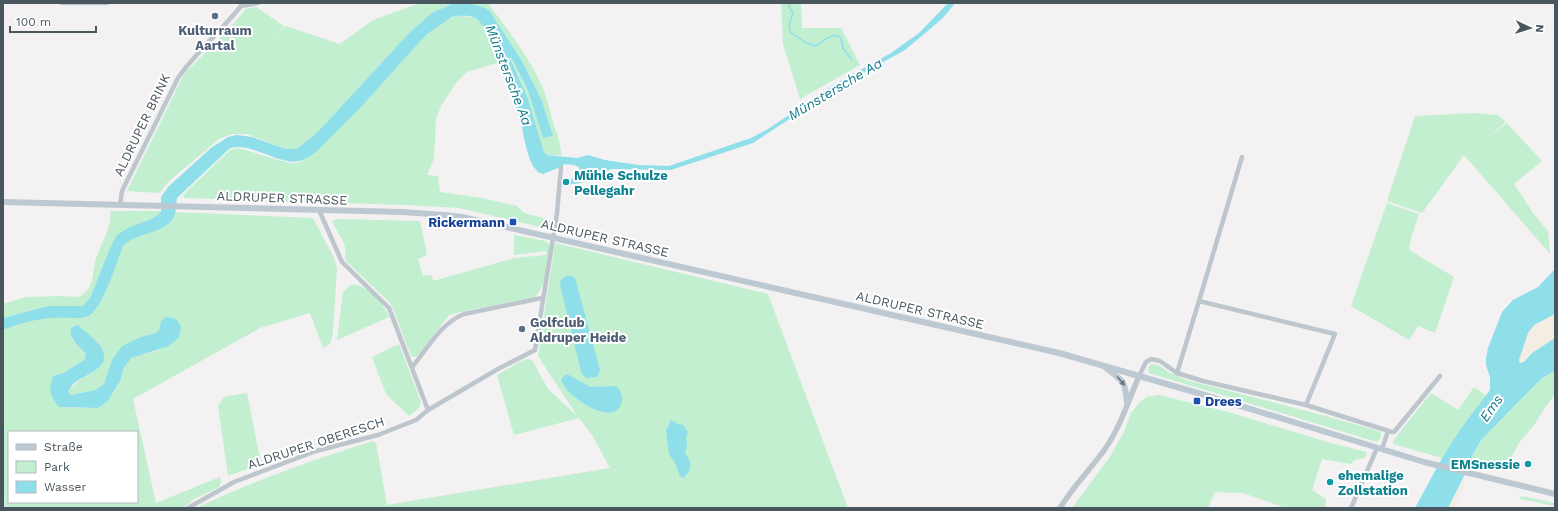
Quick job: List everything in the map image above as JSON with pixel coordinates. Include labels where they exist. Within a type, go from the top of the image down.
[{"type":"main road","name":"ALDRUPER STRASSE","points":[[3,202],[158,205],[445,214],[1060,353],[1424,462],[1555,494]]},
{"type":"main road","points":[[1104,366],[1123,381],[1126,386],[1127,403]]},
{"type":"street","points":[[62,3],[107,3]]},
{"type":"street","points":[[236,3],[241,6],[258,3]]},
{"type":"street","name":"ALDRUPER BRINK","points":[[120,205],[122,190],[178,78],[184,69],[226,25],[241,6]]},
{"type":"street","points":[[1177,373],[1242,157]]},
{"type":"street","name":"ALDRUPER OBERESCH","points":[[188,508],[234,482],[316,452],[378,435],[416,420],[428,410],[498,369],[535,350],[542,298],[553,238],[561,168]]},
{"type":"street","points":[[319,210],[342,262],[389,308],[428,410]]},
{"type":"street","points":[[412,367],[436,336],[456,317],[464,314],[542,298]]},
{"type":"street","points":[[1199,301],[1335,334],[1306,405]]},
{"type":"street","points":[[1060,508],[1075,486],[1106,448],[1146,362],[1151,359],[1160,361],[1177,373],[1203,381],[1306,405],[1394,432],[1440,376]]},
{"type":"street","points":[[1351,508],[1388,431]]},
{"type":"green space","points":[[420,3],[454,3],[432,13],[410,32],[328,121],[297,149],[286,149],[247,134],[232,134],[219,139],[168,182],[160,193],[127,191],[184,74],[229,29],[246,9],[256,7],[284,26],[274,42],[285,26],[340,44],[373,20]]},
{"type":"green space","points":[[464,3],[488,3],[523,51],[545,93],[559,140],[561,155],[547,155],[544,152],[528,99],[510,57],[527,88],[543,138],[553,136],[542,101],[522,61],[489,10]]},
{"type":"green space","points":[[781,3],[801,3],[802,28],[841,28],[860,65],[800,99],[783,44]]},
{"type":"green space","points":[[456,16],[474,17],[482,24],[501,62],[467,72],[456,83],[441,106],[436,119],[434,159],[427,175],[438,176],[440,192],[482,198],[517,206],[524,213],[551,220],[549,229],[459,208],[184,198],[183,195],[230,150],[238,148],[292,163],[297,163],[307,158],[341,127],[427,34],[445,21]]},
{"type":"green space","points":[[1474,113],[1498,115],[1506,122],[1486,138],[1507,123],[1542,161],[1514,184],[1533,213],[1548,231],[1550,254],[1464,155],[1422,213],[1387,201],[1415,116]]},
{"type":"green space","points":[[1387,203],[1419,214],[1411,238],[1409,250],[1454,277],[1435,333],[1418,326],[1409,340],[1351,306]]},
{"type":"green space","points":[[110,211],[161,211],[158,215],[145,222],[110,248],[90,298],[83,306],[48,306],[3,318],[3,304],[26,297],[79,297],[89,288],[93,276],[94,265],[110,223]]},
{"type":"green space","points":[[175,212],[313,218],[333,256],[337,267],[333,333],[330,344],[323,348],[310,313],[260,328],[133,399],[156,503],[220,477],[221,483],[219,487],[192,500],[184,508],[3,508],[3,330],[49,317],[79,318],[96,309],[127,240],[171,221]],"holes":[[[161,321],[160,350],[139,355],[130,359],[114,392],[102,404],[88,408],[59,407],[53,376],[63,373],[84,360],[86,354],[72,339],[71,326],[78,325],[94,340],[104,357],[98,368],[72,387],[68,392],[71,395],[95,390],[104,384],[108,373],[141,337],[156,333],[159,330]]]},
{"type":"green space","points":[[338,219],[420,221],[427,255],[418,259],[423,276],[432,275],[433,281],[514,258],[546,255],[546,251],[514,255],[514,235],[546,241],[550,246],[544,283],[535,298],[468,310],[449,315],[417,356],[414,357],[411,356],[390,303],[346,261],[342,239],[332,221]]},
{"type":"green space","points":[[555,243],[768,294],[848,508],[196,508],[283,472],[373,441],[376,443],[387,505],[610,468],[592,435],[579,418],[514,435],[497,375],[525,359],[532,360],[548,389],[578,417],[538,356]]},
{"type":"green space","points":[[351,285],[362,287],[374,295],[389,317],[337,340],[343,292]]},
{"type":"green space","points":[[399,344],[421,402],[419,408],[409,416],[386,394],[372,357]]},
{"type":"green space","points":[[1151,364],[1158,365],[1170,373],[1186,380],[1308,411],[1381,432],[1381,437],[1377,442],[1149,373],[1148,368]]},
{"type":"green space","points":[[1555,371],[1555,394],[1534,425],[1519,443],[1504,471],[1473,461],[1471,462],[1473,454],[1481,440],[1542,378]]},
{"type":"green space","points":[[1474,387],[1487,396],[1459,431],[1442,458],[1393,444],[1393,441],[1431,393],[1458,410]]},
{"type":"green space","points":[[247,393],[261,464],[228,476],[218,406],[224,397]]},
{"type":"green space","points":[[1159,395],[1228,412],[1331,443],[1367,452],[1365,458],[1355,460],[1351,464],[1322,459],[1312,490],[1326,499],[1326,508],[1286,508],[1243,493],[1215,492],[1208,508],[1072,508],[1109,458],[1123,434],[1131,413],[1139,403],[1147,397]]},
{"type":"green space","points":[[1521,496],[1555,503],[1555,506],[1520,499]]},
{"type":"sand","points":[[1555,314],[1555,338],[1532,353],[1524,362],[1520,363],[1522,348],[1531,327],[1534,324]]},
{"type":"sand","points":[[1463,478],[1466,479],[1454,508],[1448,508]]},
{"type":"water","name":"Münstersche Aa","points":[[454,3],[472,4],[489,10],[522,61],[542,101],[553,136],[543,138],[527,88],[511,57],[510,58],[528,99],[544,152],[547,155],[577,158],[588,155],[605,160],[638,165],[669,166],[751,138],[768,129],[833,85],[891,53],[919,33],[948,3],[955,3],[943,18],[905,50],[843,84],[753,143],[671,170],[611,169],[590,178],[588,181],[575,184],[570,184],[572,178],[578,176],[579,167],[564,164],[563,166],[543,174],[538,172],[533,166],[527,150],[521,122],[495,47],[480,22],[473,17],[452,17],[427,34],[359,109],[316,152],[308,158],[291,162],[245,148],[237,147],[229,149],[177,198],[175,214],[172,221],[159,229],[128,241],[123,246],[105,293],[100,303],[90,315],[80,318],[51,318],[36,320],[3,330],[3,318],[48,306],[83,306],[90,298],[110,248],[117,235],[130,227],[158,215],[161,211],[161,197],[168,187],[211,148],[228,137],[237,135],[252,137],[286,149],[297,149],[328,121],[410,32],[432,13]]},
{"type":"water","name":"Ems","points":[[1555,269],[1555,314],[1534,325],[1528,333],[1519,360],[1520,363],[1524,362],[1532,353],[1555,338],[1555,371],[1542,378],[1481,440],[1448,508],[1415,508],[1442,458],[1459,431],[1490,390],[1490,377],[1486,365],[1486,358],[1488,348],[1502,312],[1513,300],[1538,287]]},
{"type":"water","points":[[566,276],[573,276],[575,278],[600,370],[597,377],[586,378],[582,374],[561,289],[560,281]]},
{"type":"water","points":[[166,317],[176,319],[181,326],[179,337],[169,346],[131,358],[124,368],[120,381],[108,401],[98,408],[59,407],[50,389],[53,376],[63,373],[84,360],[86,354],[71,335],[71,327],[78,325],[88,333],[100,346],[104,356],[100,366],[72,385],[68,392],[71,395],[95,390],[104,384],[112,360],[122,346],[141,337],[156,333],[159,330],[161,321]]},
{"type":"water","points":[[567,374],[590,387],[616,386],[619,389],[622,398],[618,409],[611,412],[602,412],[581,402],[572,395],[561,380]]},
{"type":"water","points":[[671,420],[683,425],[688,432],[685,453],[690,461],[690,469],[683,478],[680,476],[675,463],[669,454],[666,431]]},
{"type":"waterway","points":[[791,3],[789,7],[793,13],[789,24],[790,32],[805,42],[815,46],[831,36],[838,36],[841,38],[843,48],[852,60]]},
{"type":"place","name":"Kulturraum Aartal","points":[[215,16]]},
{"type":"place","name":"Mühle Schulze Pellegahr","points":[[566,182]]},
{"type":"place","name":"Rickermann","points":[[513,222]]},
{"type":"place","name":"Golfclub Aldruper Heide","points":[[522,329]]},
{"type":"place","name":"Drees","points":[[1197,401]]},
{"type":"place","name":"EMSnessie","points":[[1528,464]]},
{"type":"place","name":"ehemalige Zollstation","points":[[1330,482]]}]
